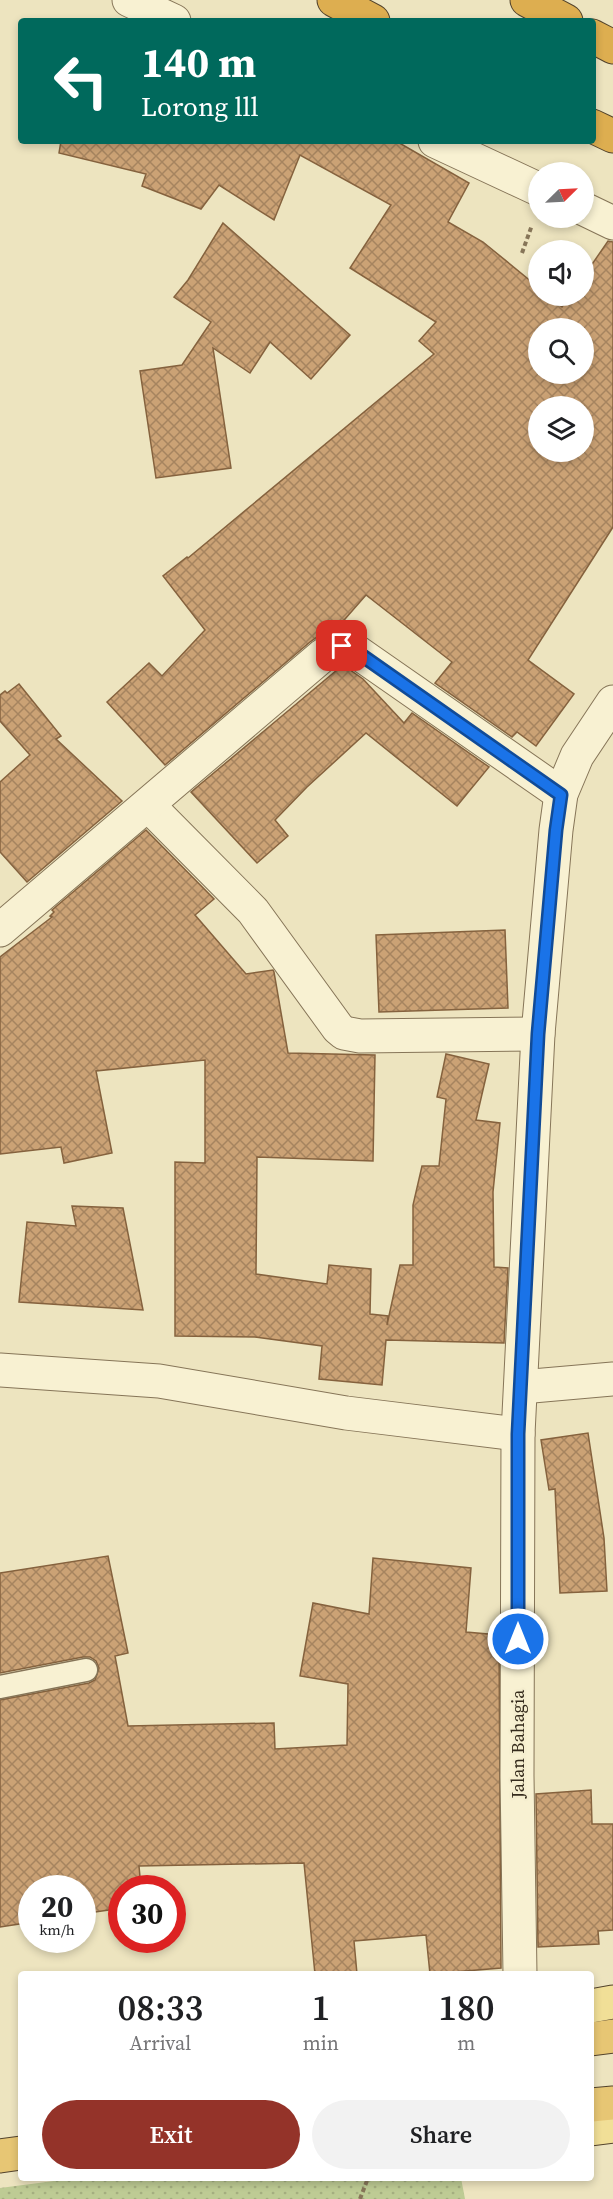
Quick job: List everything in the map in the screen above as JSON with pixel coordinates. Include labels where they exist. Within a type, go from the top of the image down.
[{"type":"highway","points":[[334,0],[367,18]]},
{"type":"highway","points":[[527,0],[560,18]]},
{"type":"highway","points":[[596,38],[613,47]]},
{"type":"highway","points":[[596,128],[613,136]]},
{"type":"highway","points":[[594,2039],[613,2036]]},
{"type":"highway","points":[[594,2105],[613,2103]]},
{"type":"highway","points":[[0,2156],[18,2153]]},
{"type":"main road","points":[[594,2005],[613,2002]]},
{"type":"main road","points":[[594,2129],[613,2126]]},
{"type":"street","points":[[129,0],[168,18]]},
{"type":"street","points":[[441,144],[528,184]]},
{"type":"street","points":[[594,214],[613,223]]},
{"type":"street","points":[[0,930],[322,656],[337,646],[347,645],[561,795]]},
{"type":"street","name":"Jalan Bahagia","points":[[520,1971],[517,1776],[518,1434],[538,1034],[561,795],[577,756],[613,702]]},
{"type":"street","points":[[148,805],[253,911],[272,935],[305,986],[344,1033],[360,1036],[538,1034]]},
{"type":"street","points":[[0,1370],[159,1381],[346,1413],[518,1434]]},
{"type":"street","points":[[521,1387],[613,1379]]},
{"type":"lane","points":[[0,1687],[86,1670]]},
{"type":"path","points":[[522,253],[531,228]]},
{"type":"path","points":[[360,2199],[367,2181]]},
{"type":"green space","points":[[54,2181],[462,2181],[465,2199],[0,2199],[0,2188]]},
{"type":"building","points":[[60,144],[401,144],[469,183],[448,222],[483,242],[528,279],[528,306],[594,306],[594,261],[608,241],[613,242],[613,527],[528,660],[574,694],[536,746],[517,732],[512,737],[435,683],[452,662],[366,595],[338,627],[327,630],[310,642],[165,765],[107,702],[149,663],[162,676],[205,630],[163,576],[188,558],[434,354],[419,341],[436,322],[350,268],[391,205],[300,155],[274,220],[219,185],[201,209],[142,186],[146,174],[59,153]]},
{"type":"building","points":[[223,223],[350,335],[311,379],[270,342],[250,373],[213,348],[231,468],[156,478],[140,371],[182,365],[211,322],[174,297],[188,280]]},
{"type":"building","points":[[343,665],[363,679],[404,723],[412,713],[489,767],[457,806],[366,733],[275,820],[288,836],[257,863],[191,792]]},
{"type":"building","points":[[19,684],[61,736],[56,739],[122,801],[27,882],[0,852],[0,782],[30,755],[0,721],[0,695]]},
{"type":"building","points":[[146,830],[214,899],[195,915],[246,974],[273,970],[288,1053],[375,1055],[373,1161],[257,1157],[256,1274],[327,1284],[329,1265],[371,1269],[370,1314],[388,1316],[387,1325],[400,1265],[413,1265],[413,1205],[422,1166],[439,1166],[446,1099],[437,1097],[446,1054],[489,1064],[476,1120],[500,1123],[493,1192],[494,1267],[508,1268],[504,1343],[386,1340],[382,1385],[319,1379],[322,1346],[255,1337],[175,1336],[175,1162],[205,1163],[205,1060],[96,1071],[112,1153],[64,1163],[61,1147],[0,1154],[0,957],[52,917],[50,916],[54,912],[52,910]]},
{"type":"building","points":[[505,930],[508,1008],[379,1012],[376,935]]},
{"type":"building","points":[[72,1206],[123,1208],[143,1310],[19,1302],[27,1222],[76,1226]]},
{"type":"building","points":[[588,1433],[604,1538],[607,1591],[560,1593],[555,1489],[549,1490],[541,1440]]},
{"type":"building","points":[[108,1556],[128,1653],[115,1656],[128,1726],[274,1723],[275,1749],[347,1745],[348,1684],[300,1676],[313,1603],[369,1614],[373,1558],[471,1568],[466,1632],[499,1635],[501,1968],[430,1971],[426,1935],[354,1941],[357,1971],[315,1971],[304,1863],[139,1866],[140,1875],[108,1875],[108,1910],[96,1912],[96,1875],[18,1875],[18,1924],[0,1927],[0,1700],[89,1683],[95,1680],[99,1668],[96,1661],[90,1657],[83,1657],[0,1673],[0,1573]]},
{"type":"building","points":[[591,1790],[592,1824],[613,1824],[613,1930],[598,1931],[599,1944],[538,1947],[536,1794]]},
{"type":"route","points":[[342,646],[347,645],[561,795],[538,1034],[518,1434],[518,1639]]}]
